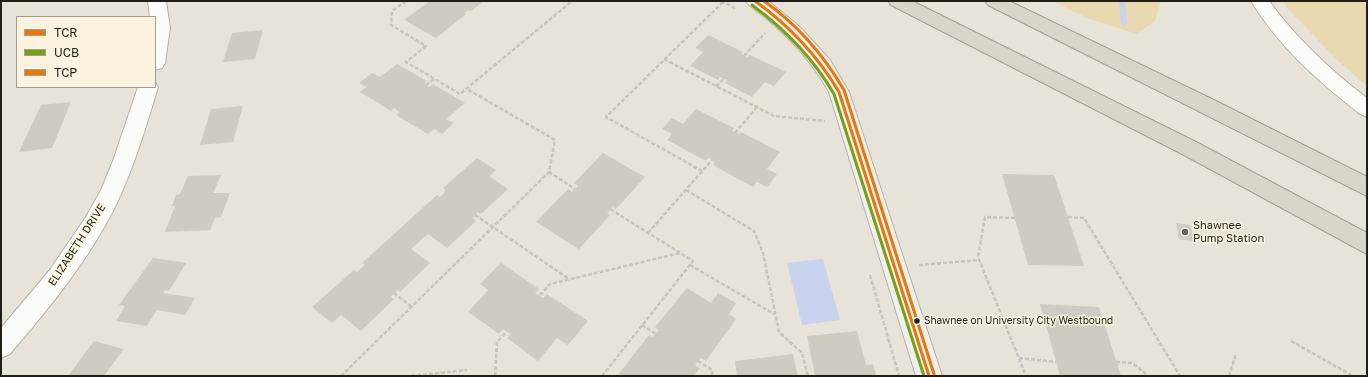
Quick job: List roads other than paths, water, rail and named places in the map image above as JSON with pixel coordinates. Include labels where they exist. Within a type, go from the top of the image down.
[{"type":"highway","points":[[897,1],[1191,149],[1367,244]]},
{"type":"highway","points":[[994,1],[1211,107],[1367,187]]},
{"type":"main road","points":[[747,6],[776,15],[804,40],[826,70],[839,92],[929,376]]},
{"type":"street","points":[[156,57],[161,28],[157,1]]},
{"type":"street","points":[[1260,1],[1282,32],[1327,78],[1367,109]]},
{"type":"street","name":"ELIZABETH DRIVE","points":[[1,346],[47,292],[86,237],[105,203],[136,126],[148,88]]},
{"type":"water","points":[[823,259],[840,320],[802,325],[787,263]]},
{"type":"waterway","points":[[1122,1],[1124,24]]},
{"type":"place","name":"Shawnee Pump Station","points":[[1185,232]]},
{"type":"place","name":"Shawnee on University City Westbound","points":[[917,321]]}]
